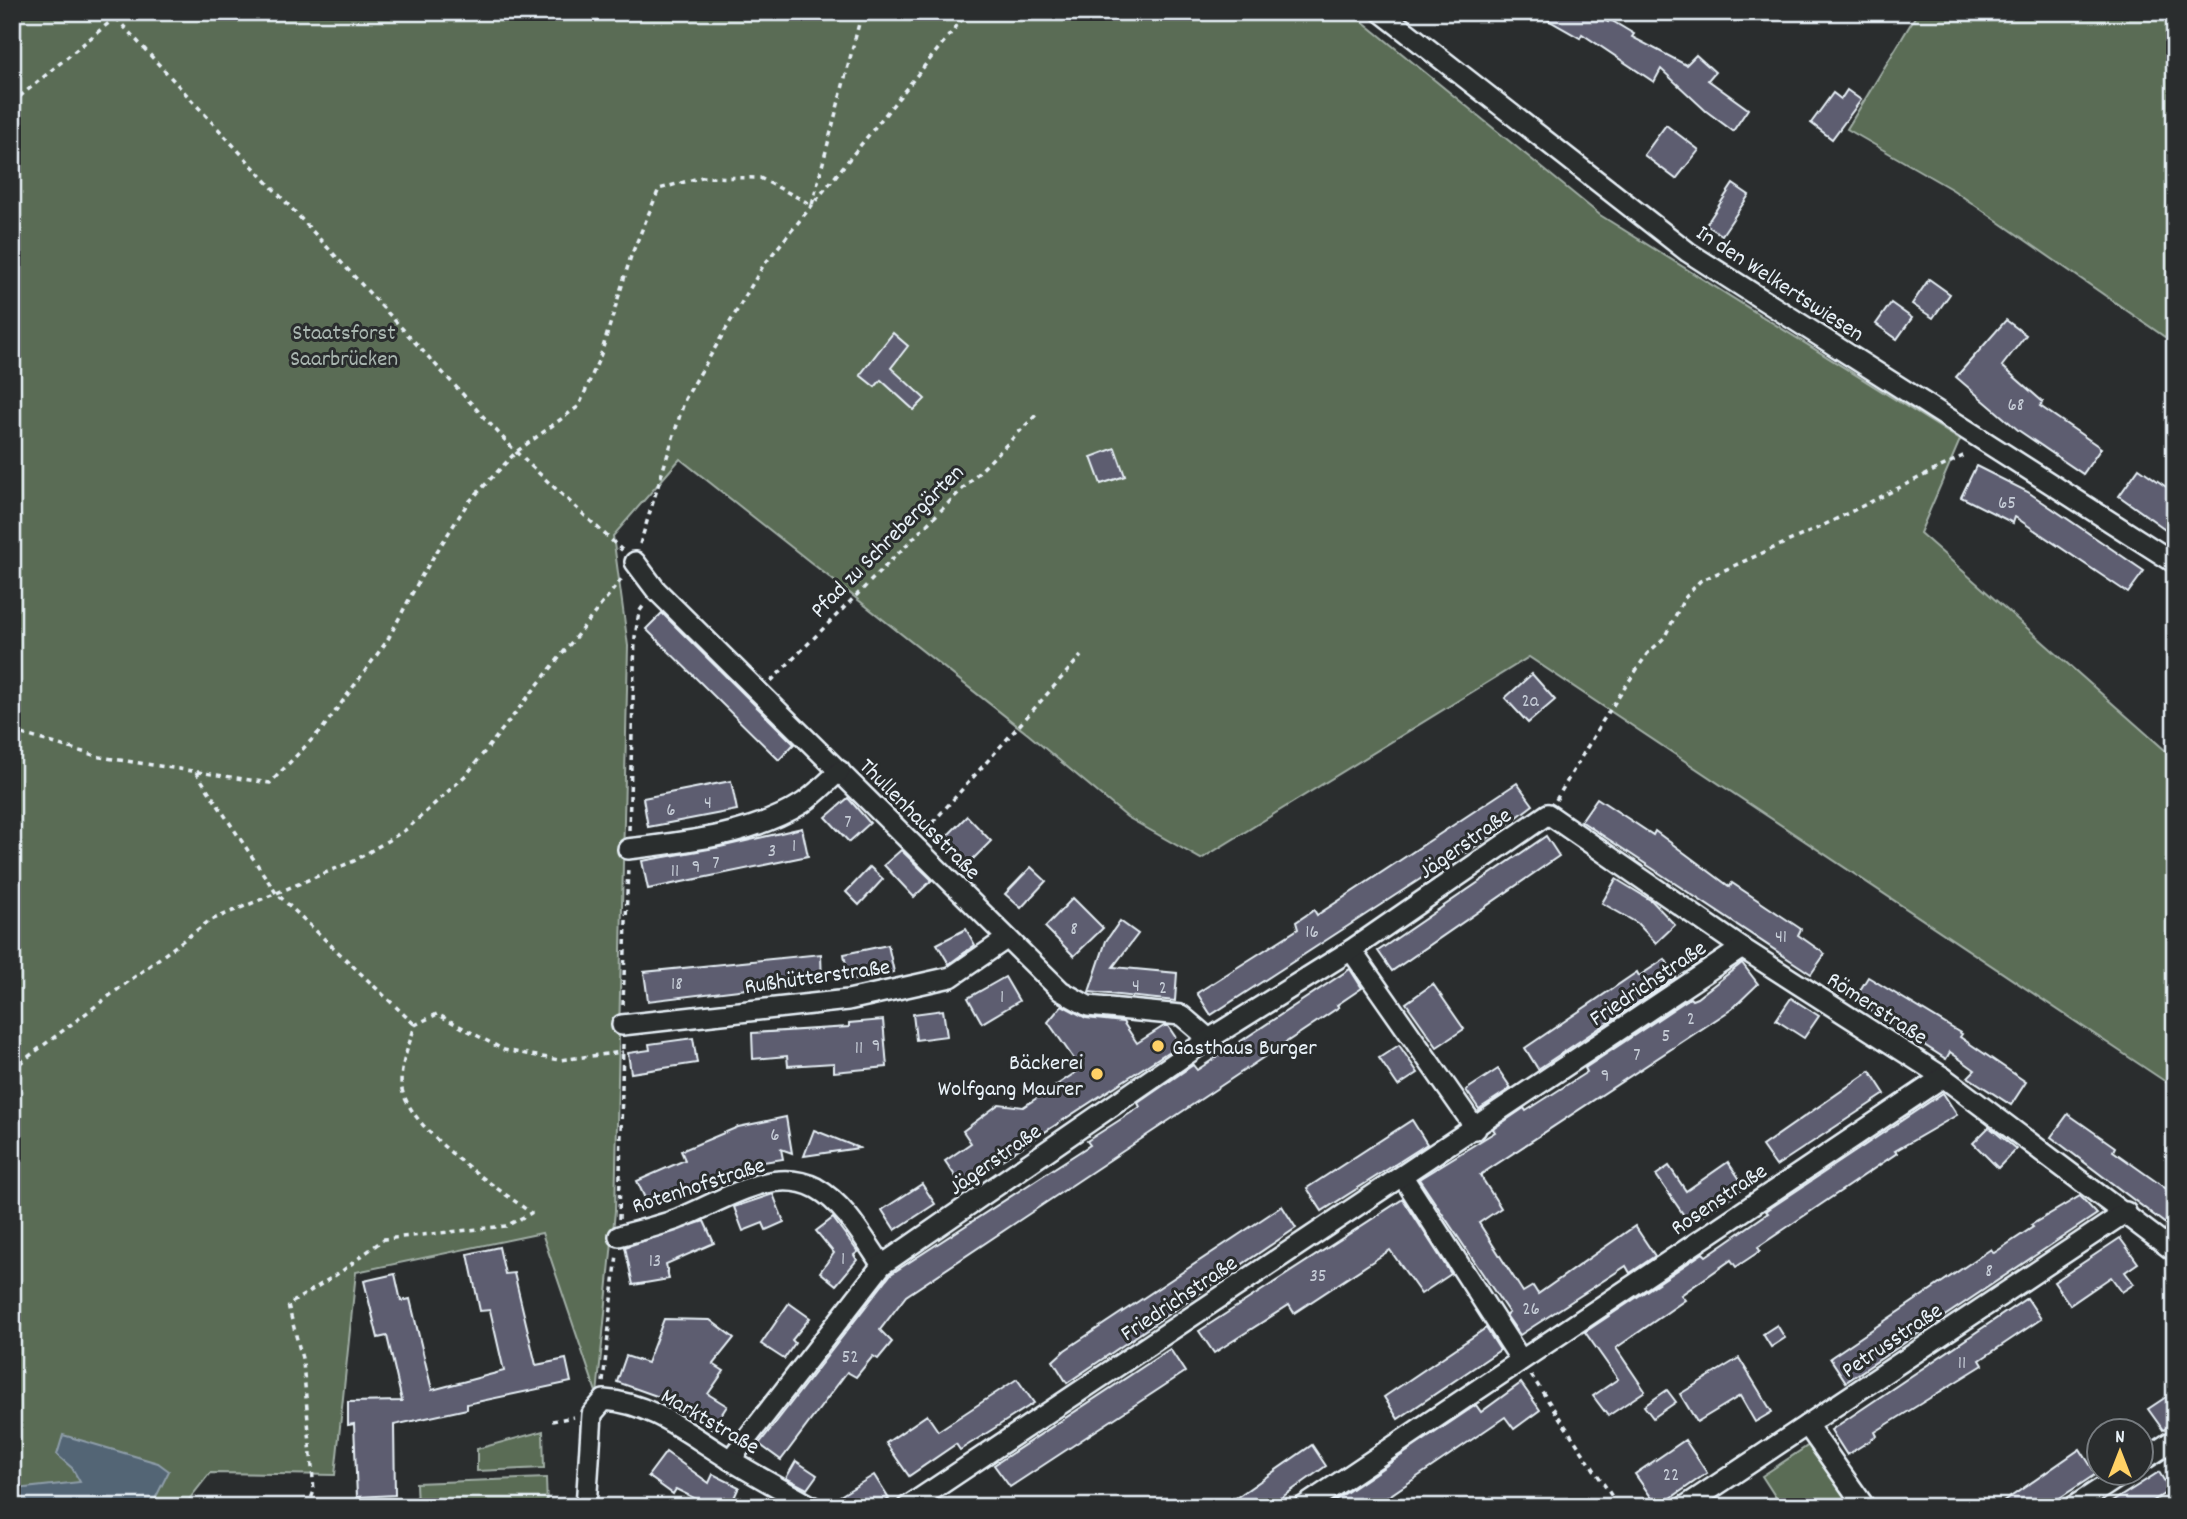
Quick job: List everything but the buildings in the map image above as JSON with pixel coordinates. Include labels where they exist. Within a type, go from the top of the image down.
[{"type":"street","name":"In den Welkertswiesen","points":[[1381,12],[1688,252],[2175,563]]},
{"type":"street","name":"Thullenhausstraße","points":[[635,562],[656,590],[1061,991],[1088,1006],[1181,1015],[1209,1039]]},
{"type":"street","points":[[628,849],[675,843],[747,827],[802,803],[840,771]]},
{"type":"street","name":"Römerstraße","points":[[1548,814],[1742,948],[1943,1077],[2126,1212],[2175,1252]]},
{"type":"street","name":"Jägerstraße","points":[[730,1460],[882,1265],[1209,1039],[1351,950],[1548,814]]},
{"type":"street","name":"Rußhütterstraße","points":[[622,1025],[848,1000],[951,978],[1006,939]]},
{"type":"street","name":"Friedrichstraße","points":[[907,1507],[1476,1129],[1742,948]]},
{"type":"street","points":[[1351,950],[1476,1129]]},
{"type":"street","name":"Rosenstraße","points":[[1303,1507],[1943,1077]]},
{"type":"street","points":[[1404,1177],[1521,1360]]},
{"type":"street","name":"Rotenhofstraße","points":[[619,1236],[679,1219],[753,1186],[799,1182],[818,1189],[840,1207],[882,1265]]},
{"type":"street","name":"Petrusstraße","points":[[1685,1507],[2126,1212]]},
{"type":"street","name":"Marktstraße","points":[[586,1507],[592,1415],[604,1400],[623,1401],[659,1414],[730,1460],[813,1507]]},
{"type":"street","points":[[1807,1425],[1865,1507]]},
{"type":"street","points":[[2156,1451],[2175,1439]]},
{"type":"street","points":[[2073,1507],[2102,1488]]},
{"type":"path","points":[[12,103],[122,12]]},
{"type":"path","points":[[812,205],[862,12]]},
{"type":"path","points":[[12,1069],[209,921],[354,860],[407,829],[467,774],[635,562],[685,399],[763,266],[968,12]]},
{"type":"path","points":[[116,18],[516,452],[635,562]]},
{"type":"path","points":[[12,731],[100,757],[270,783],[323,728],[387,641],[422,575],[467,504],[516,452],[579,406],[601,354],[631,256],[659,189],[702,177],[760,178],[812,205]]},
{"type":"path","name":"Pfad zu Schrebergärten","points":[[760,692],[1038,413]]},
{"type":"path","points":[[1548,814],[1602,722],[1647,654],[1664,638],[1684,599],[1700,581],[1988,445]]},
{"type":"path","points":[[603,1382],[619,1236],[622,1025],[635,637],[639,612],[656,590]]},
{"type":"path","points":[[911,843],[1081,656]]},
{"type":"path","points":[[196,772],[276,893],[415,1025]]},
{"type":"path","points":[[308,1507],[314,1490],[303,1362],[288,1305],[342,1271],[384,1239],[506,1226],[531,1213],[462,1162],[426,1127],[403,1093],[402,1072],[415,1025],[437,1014],[504,1050],[559,1060],[623,1052]]},
{"type":"path","points":[[1521,1360],[1619,1507]]},
{"type":"path","points":[[552,1421],[562,1419]]},
{"type":"green space","name":"Staatsforst Saarbrücken","points":[[12,12],[1351,12],[1600,215],[1960,440],[1920,533],[2175,759],[2175,1088],[1529,657],[1201,859],[1127,817],[1029,735],[680,459],[613,536],[628,646],[615,1211],[597,1395],[542,1233],[356,1272],[335,1475],[210,1473],[183,1507],[12,1507]]},
{"type":"green space","points":[[1918,12],[2175,12],[2175,344],[1953,190],[1847,129]]},
{"type":"green space","points":[[543,1431],[544,1468],[477,1471],[477,1449]]},
{"type":"green space","points":[[1809,1445],[1849,1504],[1844,1507],[1782,1507],[1762,1476]]},
{"type":"green space","points":[[546,1478],[547,1507],[417,1507],[416,1483]]},
{"type":"water","points":[[63,1435],[158,1463],[169,1471],[151,1507],[12,1507],[16,1489],[80,1482],[72,1468],[57,1455]]},
{"type":"place","name":"Gasthaus Burger","points":[[1158,1046]]},
{"type":"place","name":"Bäckerei Wolfgang Maurer","points":[[1097,1074]]}]
